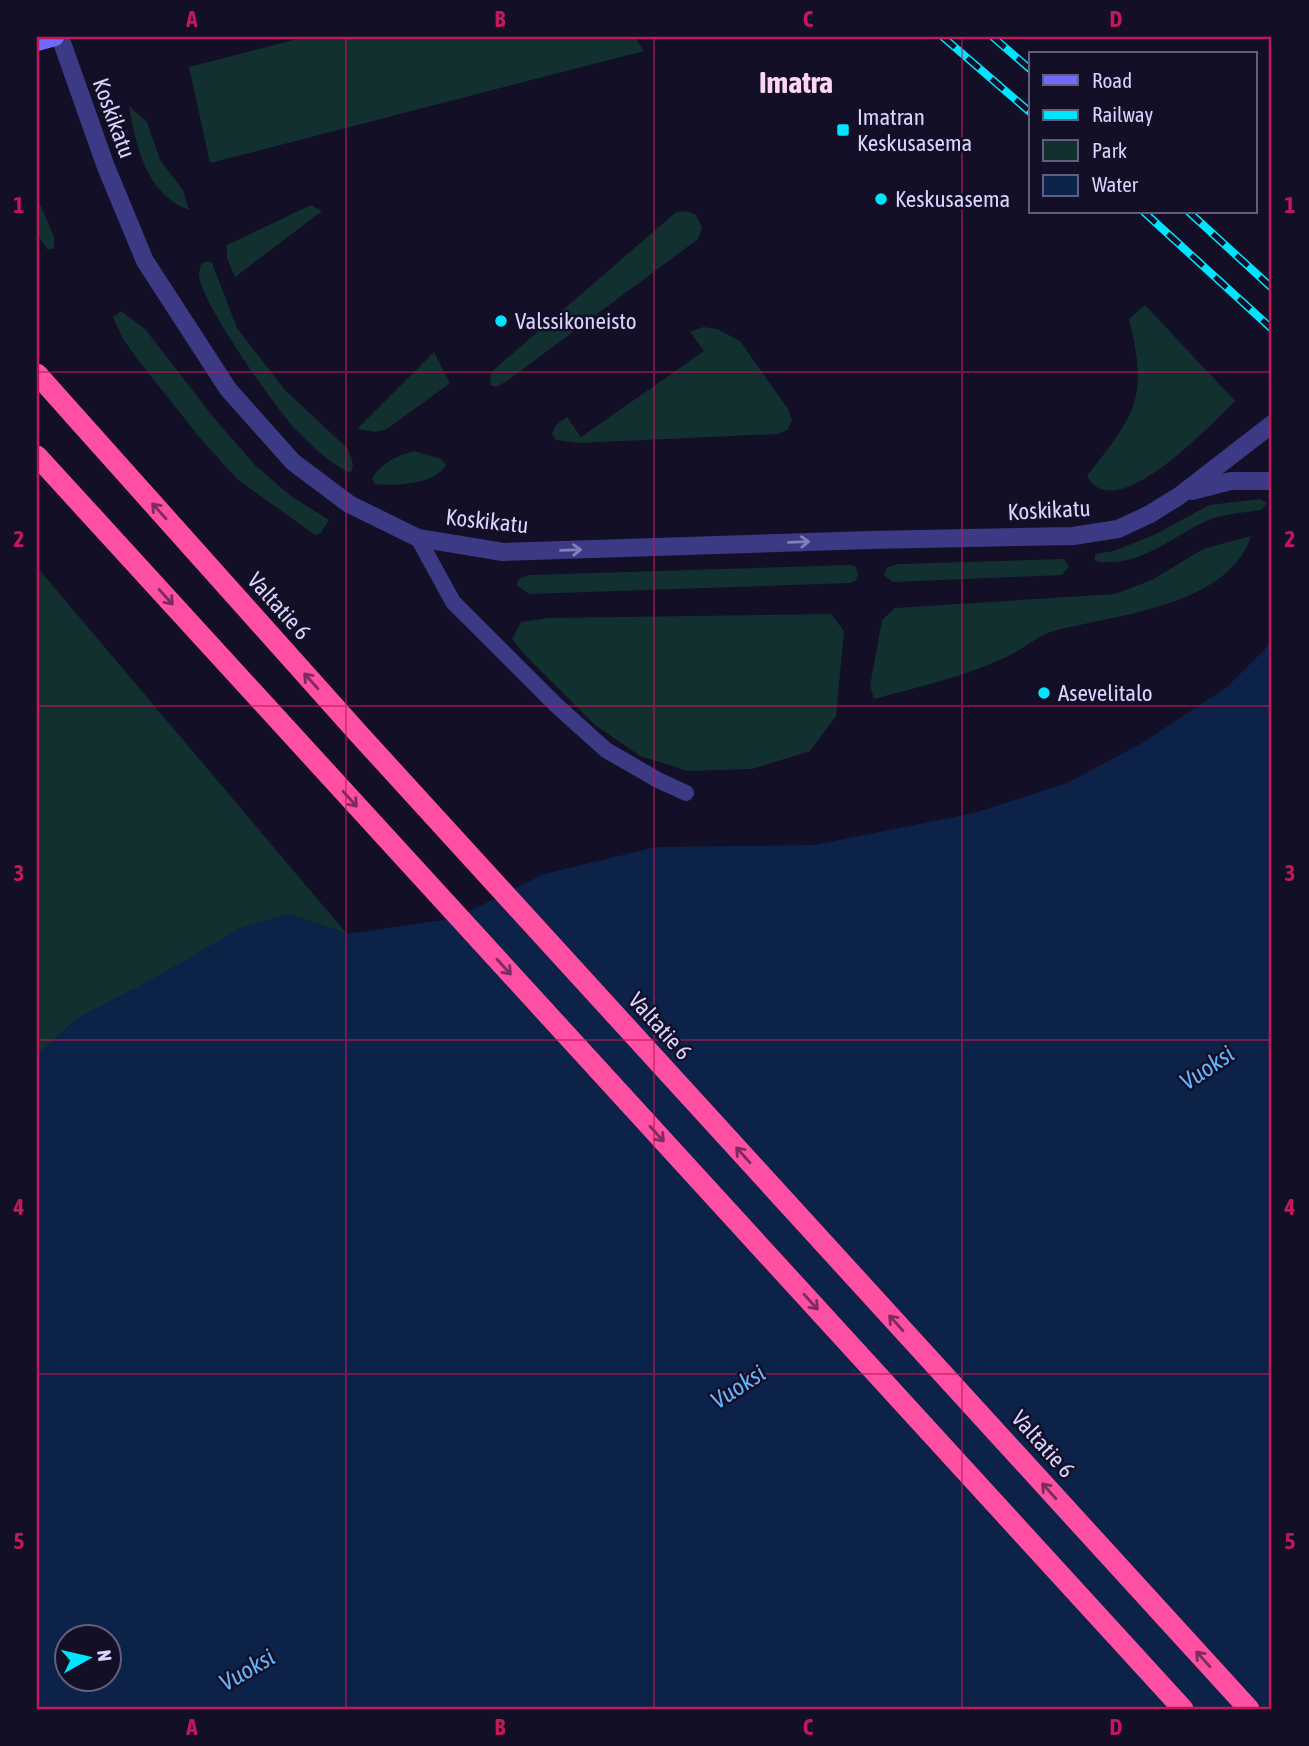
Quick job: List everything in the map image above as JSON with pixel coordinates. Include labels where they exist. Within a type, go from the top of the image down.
[{"type":"highway","name":"Valtatie 6","points":[[37,374],[356,732],[1249,1709]]},
{"type":"highway","points":[[37,456],[1183,1709]]},
{"type":"main road","points":[[37,42],[58,37]]},
{"type":"street","name":"Koskikatu","points":[[58,37],[101,155],[145,261],[228,390],[293,462],[349,504],[418,538],[503,552],[1073,536],[1118,529],[1150,514],[1179,496],[1272,424]]},
{"type":"street","name":"Koskikatu","points":[[1179,496],[1231,481],[1272,481]]},
{"type":"lane","points":[[418,538],[453,602],[556,705],[606,750],[686,793]]},
{"type":"green space","points":[[305,37],[635,37],[644,51],[210,163],[189,67]]},
{"type":"green space","points":[[129,106],[147,122],[160,160],[183,190],[189,210],[175,203],[153,181],[140,153]]},
{"type":"green space","points":[[37,197],[54,237],[54,249],[47,249],[37,234]]},
{"type":"green space","points":[[311,205],[322,211],[235,277],[227,258],[227,245]]},
{"type":"green space","points":[[686,211],[696,215],[702,228],[698,239],[507,381],[496,387],[490,385],[491,373],[497,367],[675,213]]},
{"type":"green space","points":[[207,261],[212,263],[237,328],[284,389],[348,449],[353,464],[351,473],[329,460],[296,430],[240,354],[203,289],[199,273],[201,264]]},
{"type":"green space","points":[[1145,305],[1235,401],[1186,448],[1140,481],[1119,490],[1100,489],[1087,476],[1117,437],[1134,405],[1138,369],[1129,319]]},
{"type":"green space","points":[[121,311],[145,329],[214,418],[256,466],[291,496],[329,520],[321,533],[315,535],[237,479],[200,438],[123,339],[113,317]]},
{"type":"green space","points":[[703,327],[717,329],[740,341],[788,409],[792,421],[787,430],[777,434],[579,443],[556,440],[552,434],[556,425],[567,417],[581,437],[704,351],[690,332]]},
{"type":"green space","points":[[434,352],[450,383],[387,429],[376,432],[357,429]]},
{"type":"green space","points":[[414,451],[441,459],[446,465],[433,477],[414,483],[375,484],[372,478],[385,464]]},
{"type":"green space","points":[[1260,499],[1267,503],[1261,510],[1209,520],[1137,557],[1124,561],[1095,561],[1095,554],[1114,551],[1156,534],[1209,505]]},
{"type":"green space","points":[[1251,536],[1241,557],[1226,573],[1183,598],[1134,613],[1053,631],[974,670],[874,699],[870,686],[882,620],[895,608],[1115,594],[1152,580],[1203,549]]},
{"type":"green space","points":[[1064,559],[1069,567],[1062,575],[893,582],[884,575],[887,567],[899,564]]},
{"type":"green space","points":[[855,566],[858,574],[856,580],[850,583],[529,594],[516,585],[520,578],[530,575]]},
{"type":"green space","points":[[37,567],[347,934],[288,914],[81,1016],[37,1055]]},
{"type":"green space","points":[[831,614],[844,631],[836,716],[810,751],[752,769],[688,771],[640,756],[595,725],[512,639],[521,622],[548,618]]},
{"type":"water","name":"Vuoksi","points":[[1272,642],[1272,1709],[37,1709],[37,1055],[81,1016],[160,975],[240,928],[288,914],[347,934],[456,918],[544,874],[656,847],[814,845],[974,813],[1067,783],[1142,743],[1227,687]]},
{"type":"railway","points":[[943,37],[1029,111]]},
{"type":"railway","points":[[993,37],[1029,68]]},
{"type":"railway","points":[[1146,214],[1272,329]]},
{"type":"railway","points":[[1191,214],[1272,288]]},
{"type":"place","name":"Imatran Keskusasema","points":[[843,130]]},
{"type":"place","name":"Keskusasema","points":[[881,199]]},
{"type":"place","name":"Valssikoneisto","points":[[501,321]]},
{"type":"place","name":"Asevelitalo","points":[[1044,693]]},
{"type":"district","name":"Imatra","points":[[796,83]]}]
